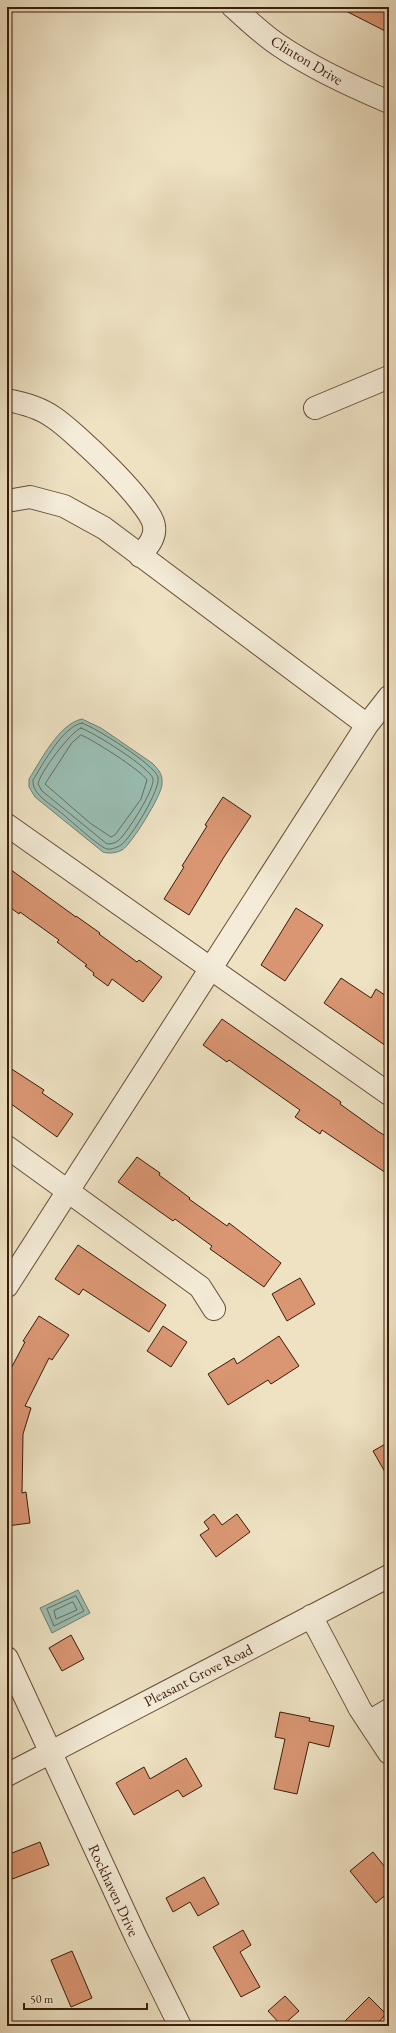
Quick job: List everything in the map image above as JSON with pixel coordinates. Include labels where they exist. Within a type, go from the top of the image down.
[{"type":"street","name":"Clinton Drive","points":[[232,7],[279,45],[311,65],[349,85],[389,102]]},
{"type":"street","points":[[316,408],[389,377]]},
{"type":"street","points":[[7,400],[38,408],[53,417],[104,462],[148,509],[154,526],[153,537],[140,556]]},
{"type":"street","points":[[7,501],[30,497],[64,506],[104,528],[367,725]]},
{"type":"street","points":[[7,1286],[367,725],[389,697]]},
{"type":"street","points":[[7,825],[389,1094]]},
{"type":"street","points":[[7,1147],[200,1287],[214,1309]]},
{"type":"street","name":"Pleasant Grove Road","points":[[7,1775],[389,1576]]},
{"type":"street","points":[[311,1616],[369,1722],[389,1753]]},
{"type":"street","name":"Rockhaven Drive","points":[[7,1658],[52,1751],[136,1936],[180,2026]]},
{"type":"street","points":[[369,1722],[389,1710]]},
{"type":"water","points":[[82,719],[101,728],[152,763],[162,777],[161,790],[145,819],[126,846],[122,850],[115,852],[103,852],[35,797],[29,787],[29,779],[58,735],[74,722]]},
{"type":"water","points":[[78,1590],[90,1613],[52,1633],[40,1608]]},
{"type":"building","points":[[338,7],[389,7],[389,33]]},
{"type":"building","points":[[223,797],[251,816],[189,915],[164,899],[184,867],[182,866],[207,826],[205,825]]},
{"type":"building","points":[[7,867],[100,933],[99,934],[137,962],[139,960],[162,977],[143,1002],[112,979],[108,986],[93,975],[94,973],[85,966],[87,965],[57,942],[59,940],[20,912],[19,914],[7,905]]},
{"type":"building","points":[[296,908],[323,925],[285,981],[261,965]]},
{"type":"building","points":[[341,978],[371,998],[376,989],[389,998],[389,1048],[324,1003]]},
{"type":"building","points":[[222,1019],[341,1102],[340,1104],[389,1138],[389,1175],[322,1130],[320,1134],[295,1117],[300,1110],[229,1060],[227,1062],[203,1045]]},
{"type":"building","points":[[7,1066],[44,1090],[42,1093],[73,1114],[57,1137],[7,1101]]},
{"type":"building","points":[[137,1157],[160,1173],[159,1175],[190,1198],[189,1199],[227,1226],[229,1223],[281,1263],[264,1287],[210,1249],[212,1246],[175,1219],[173,1221],[118,1182]]},
{"type":"building","points":[[78,1245],[166,1305],[149,1332],[83,1289],[79,1295],[55,1279]]},
{"type":"building","points":[[300,1278],[315,1304],[287,1321],[272,1294]]},
{"type":"building","points":[[39,1316],[69,1335],[52,1360],[49,1358],[25,1406],[31,1408],[23,1434],[22,1493],[26,1492],[30,1523],[7,1526],[7,1376],[25,1342],[23,1341]]},
{"type":"building","points":[[163,1326],[187,1342],[171,1367],[147,1351]]},
{"type":"building","points":[[279,1336],[299,1366],[271,1384],[268,1380],[228,1405],[208,1374],[234,1358],[237,1364]]},
{"type":"building","points":[[389,1442],[389,1479],[373,1451]]},
{"type":"building","points":[[214,1514],[222,1525],[237,1514],[250,1532],[216,1557],[200,1535],[209,1529],[204,1522]]},
{"type":"building","points":[[71,1635],[84,1659],[62,1671],[49,1648]]},
{"type":"building","points":[[280,1712],[310,1718],[309,1721],[334,1726],[329,1747],[309,1742],[297,1794],[274,1789],[285,1739],[275,1737]]},
{"type":"building","points":[[186,1758],[202,1786],[183,1797],[178,1790],[134,1815],[116,1783],[144,1767],[150,1779]]},
{"type":"building","points":[[40,1842],[49,1865],[7,1881],[7,1855]]},
{"type":"building","points":[[373,1852],[389,1872],[389,1892],[376,1903],[350,1871]]},
{"type":"building","points":[[204,1877],[219,1904],[198,1916],[190,1902],[173,1912],[166,1898]]},
{"type":"building","points":[[243,1930],[251,1945],[240,1952],[260,1987],[241,1997],[213,1947]]},
{"type":"building","points":[[72,1951],[92,1998],[71,2007],[51,1960]]},
{"type":"building","points":[[285,1996],[299,2011],[282,2026],[268,2011]]},
{"type":"building","points":[[369,1997],[386,2014],[375,2026],[340,2026]]}]
